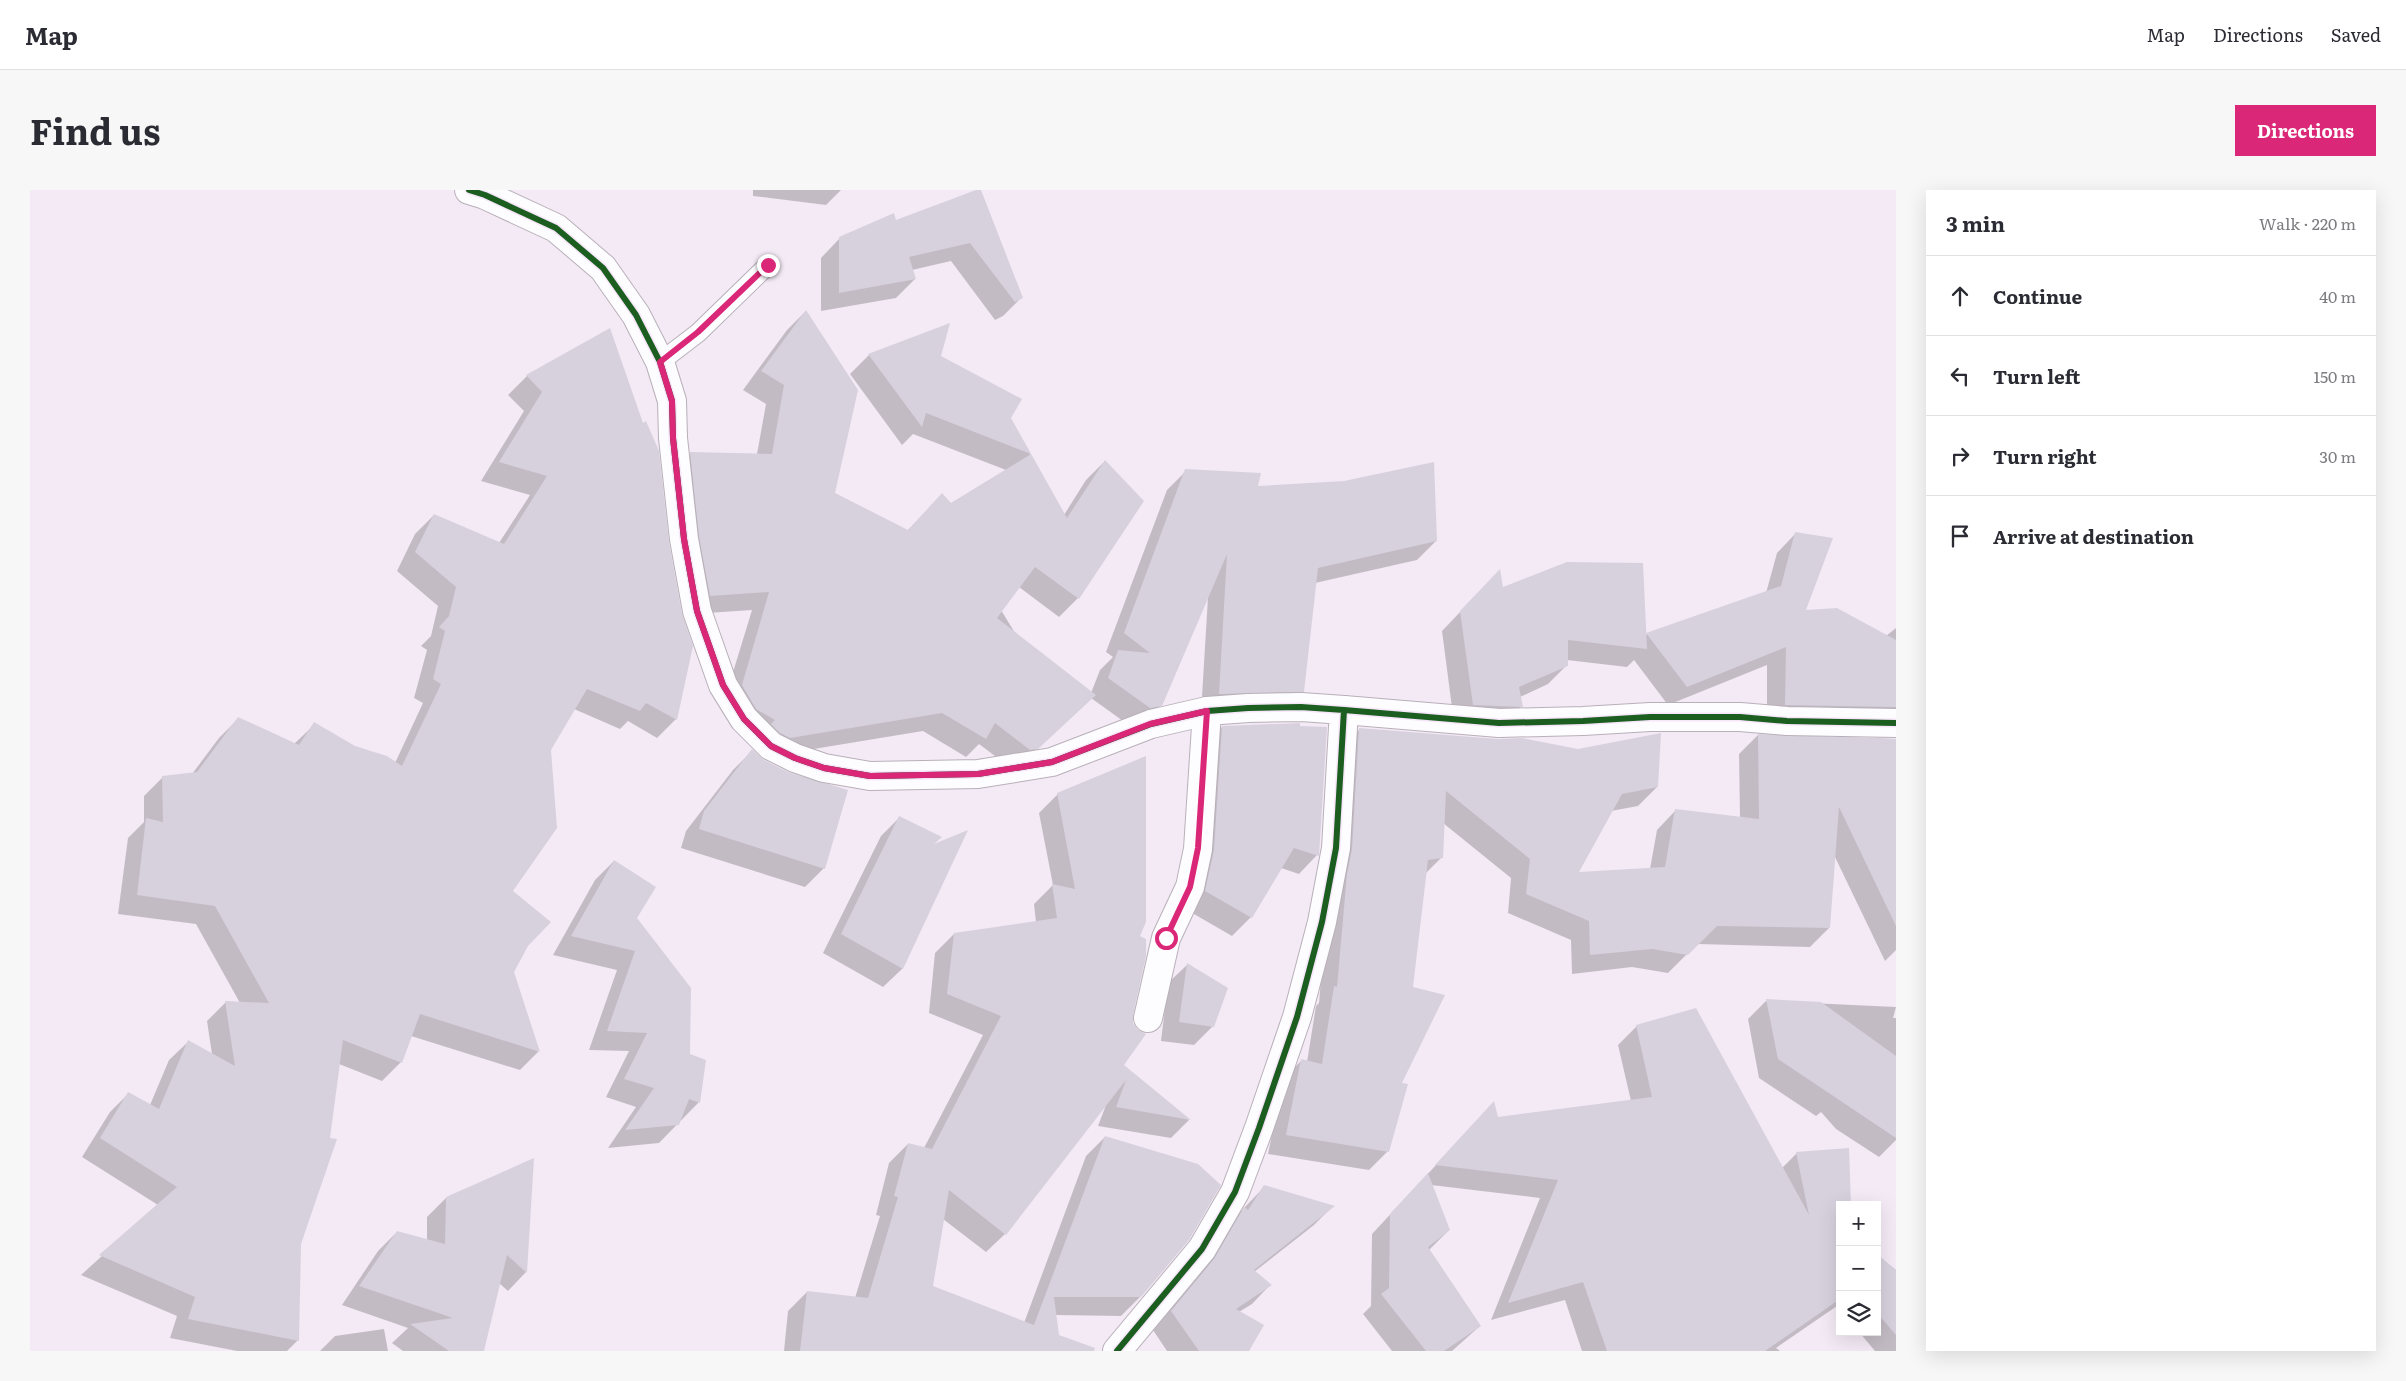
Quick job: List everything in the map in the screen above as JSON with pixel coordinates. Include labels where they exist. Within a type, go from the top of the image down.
[{"type":"street","points":[[469,190],[485,195],[556,228],[603,268],[636,315],[660,362],[672,401],[673,438],[684,539],[697,611],[723,685],[744,719],[771,746],[795,758],[824,768],[870,776],[978,774],[1052,762],[1150,724],[1207,711],[1248,708],[1301,707],[1499,723],[1650,717],[1740,717],[1787,721],[1896,723]]},
{"type":"street","points":[[1117,1351],[1202,1249],[1235,1192],[1259,1128],[1297,1017],[1322,922],[1336,848],[1344,710]]},
{"type":"street","points":[[1148,1018],[1166,938],[1190,887],[1198,848],[1207,711]]},
{"type":"lane","points":[[660,362],[698,332],[768,265]]},
{"type":"building","points":[[976,190],[981,190],[1023,298],[1015,302],[970,243],[909,257],[916,279],[839,293],[839,237],[894,213],[896,220]]},
{"type":"building","points":[[806,310],[858,390],[835,493],[908,530],[942,493],[951,503],[1031,454],[926,413],[922,427],[868,354],[950,323],[941,356],[1022,399],[1011,418],[1067,518],[1105,460],[1144,501],[1079,599],[1035,567],[997,618],[1096,695],[1038,749],[1030,750],[995,723],[986,739],[942,713],[790,738],[780,733],[771,724],[775,720],[756,709],[742,685],[769,592],[710,596],[699,537],[690,452],[772,454],[784,385],[761,371]]},
{"type":"building","points":[[610,328],[643,423],[646,421],[659,451],[669,542],[682,614],[693,646],[677,720],[646,703],[640,711],[587,689],[551,750],[557,828],[513,891],[551,922],[528,946],[514,972],[540,1052],[420,1014],[402,1063],[343,1040],[330,1138],[337,1139],[301,1244],[299,1341],[188,1319],[195,1297],[99,1255],[177,1187],[100,1138],[128,1092],[159,1109],[188,1040],[235,1066],[225,1001],[269,1003],[215,906],[137,895],[146,818],[163,822],[162,776],[197,772],[238,717],[299,745],[314,722],[355,746],[387,756],[402,766],[441,684],[433,679],[445,631],[439,627],[449,616],[456,587],[415,552],[434,514],[504,544],[547,476],[499,462],[542,392],[526,375]]},
{"type":"building","points":[[1434,462],[1437,541],[1318,568],[1304,692],[1219,694],[1227,554],[1162,706],[1150,708],[1108,678],[1118,650],[1150,653],[1124,633],[1185,469],[1261,473],[1258,486],[1344,481]]},
{"type":"building","points":[[1795,532],[1833,538],[1806,610],[1837,608],[1896,640],[1896,707],[1785,705],[1786,647],[1687,687],[1646,633],[1781,586]]},
{"type":"building","points":[[1567,562],[1643,563],[1647,649],[1568,640],[1568,666],[1519,687],[1523,707],[1473,705],[1460,611],[1500,569],[1503,587]]},
{"type":"building","points":[[1300,723],[1300,726],[1327,727],[1319,856],[1294,848],[1252,918],[1205,891],[1214,850],[1222,726]]},
{"type":"building","points":[[1359,728],[1498,739],[1522,738],[1578,749],[1661,733],[1658,787],[1622,794],[1579,872],[1665,867],[1675,809],[1759,819],[1758,734],[1896,739],[1896,926],[1839,807],[1830,928],[1717,926],[1688,955],[1652,949],[1590,955],[1589,921],[1526,894],[1530,859],[1446,791],[1443,858],[1428,860],[1413,987],[1445,995],[1402,1083],[1408,1084],[1389,1152],[1286,1135],[1301,1059],[1322,1064],[1334,986],[1337,987],[1347,874],[1352,849]]},
{"type":"building","points":[[752,749],[764,760],[788,772],[848,790],[825,869],[699,829],[704,811]]},
{"type":"building","points":[[1146,756],[1146,922],[1140,936],[1146,939],[1146,956],[1133,1015],[1133,1023],[1137,1029],[1146,1034],[1124,1065],[1191,1120],[1116,1107],[1126,1080],[1006,1235],[949,1190],[933,1286],[1034,1325],[1105,1136],[1198,1164],[1221,1185],[1189,1240],[1141,1297],[1054,1297],[1059,1335],[1095,1348],[1094,1351],[800,1351],[807,1291],[868,1298],[898,1197],[894,1196],[908,1143],[932,1149],[1001,1016],[947,994],[954,933],[1057,918],[1052,884],[1075,889],[1057,793]]},
{"type":"building","points":[[899,816],[942,837],[934,844],[968,830],[903,969],[841,934]]},
{"type":"building","points":[[614,860],[656,887],[637,918],[691,988],[690,1054],[706,1060],[700,1103],[689,1099],[679,1125],[625,1130],[654,1088],[624,1079],[647,1033],[607,1031],[635,951],[571,936]]},
{"type":"building","points":[[1187,963],[1228,988],[1214,1027],[1179,1022]]},
{"type":"building","points":[[1766,999],[1821,1002],[1896,1056],[1896,1138],[1778,1059]]},
{"type":"building","points":[[1696,1008],[1809,1215],[1796,1152],[1849,1148],[1851,1201],[1836,1201],[1836,1302],[1765,1351],[1607,1351],[1583,1282],[1508,1303],[1558,1180],[1435,1165],[1494,1101],[1498,1117],[1652,1097],[1636,1025]]},
{"type":"building","points":[[534,1158],[527,1273],[507,1255],[484,1351],[449,1351],[410,1324],[453,1318],[359,1286],[397,1231],[445,1244],[446,1197]]},
{"type":"building","points":[[1428,1173],[1450,1230],[1428,1247],[1481,1326],[1444,1351],[1426,1351],[1381,1294],[1389,1288],[1390,1214]]},
{"type":"building","points":[[1264,1185],[1335,1206],[1254,1270],[1272,1285],[1236,1309],[1264,1325],[1249,1351],[1199,1351],[1171,1311],[1214,1259],[1244,1207],[1248,1210]]},
{"type":"building","points":[[1881,1257],[1896,1270],[1896,1335],[1881,1318]]},
{"type":"cycle path","points":[[469,190],[485,195],[556,228],[603,268],[636,315],[660,362],[672,401],[673,438],[684,539],[697,611],[723,685],[744,719],[771,746],[795,758],[824,768],[870,776],[978,774],[1052,762],[1151,724],[1207,711],[1301,707],[1344,710],[1336,848],[1322,922],[1297,1017],[1259,1128],[1235,1192],[1202,1249],[1117,1351]]},
{"type":"cycle path","points":[[1344,710],[1499,723],[1650,717],[1740,717],[1787,721],[1896,723]]},
{"type":"route","points":[[768,265],[698,332],[660,362],[672,401],[673,438],[684,539],[697,611],[723,685],[744,719],[771,746],[795,758],[824,768],[870,776],[978,774],[1052,762],[1150,724],[1207,711],[1198,848],[1190,887],[1166,938]]}]
